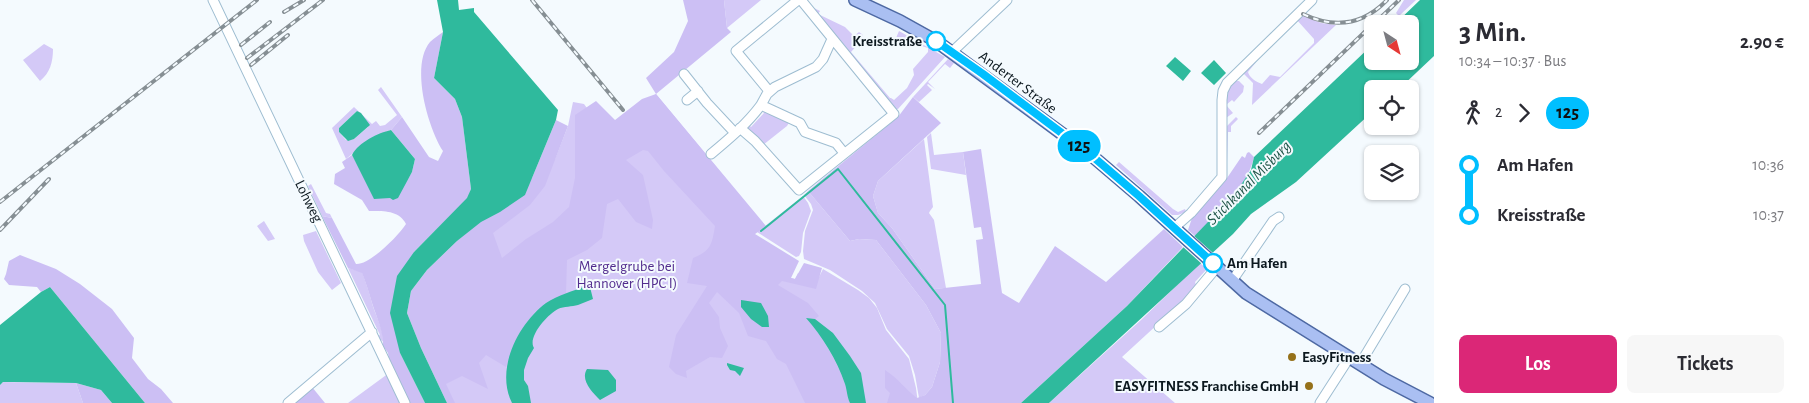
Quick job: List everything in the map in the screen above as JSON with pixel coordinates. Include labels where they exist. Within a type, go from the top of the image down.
[{"type":"main road","name":"Anderter Straße","points":[[855,0],[919,31],[952,52],[1091,155],[1251,296],[1394,386],[1430,403]]},
{"type":"street","name":"Lohweg","points":[[213,0],[405,403]]},
{"type":"street","points":[[684,74],[698,91],[738,131],[756,141],[798,190],[894,114],[799,0],[736,52],[769,92]]},
{"type":"street","points":[[952,52],[1006,0]]},
{"type":"street","points":[[1174,228],[1191,213],[1222,177],[1222,100],[1223,91],[1227,83],[1312,0]]},
{"type":"street","points":[[711,154],[754,115],[769,92],[775,87],[816,67],[823,59],[832,39]]},
{"type":"street","points":[[687,100],[698,91]]},
{"type":"street","points":[[761,105],[800,123],[805,132],[836,143],[844,153]]},
{"type":"street","points":[[1232,281],[1273,221],[1279,217]]},
{"type":"street","points":[[1159,327],[1186,304],[1213,264]]},
{"type":"street","points":[[1360,364],[1405,289]]},
{"type":"street","points":[[288,403],[372,332]]},
{"type":"street","points":[[1320,403],[1349,358]]},
{"type":"green space","points":[[724,0],[761,0],[727,28]]},
{"type":"green space","points":[[1404,0],[1416,0],[1400,15],[1396,13]]},
{"type":"green space","points":[[812,7],[820,11],[818,14],[845,27],[854,36],[859,32],[863,35],[851,52],[890,98],[894,100],[907,88],[914,75],[913,69],[928,52],[928,48],[896,38],[899,31],[945,57],[898,109],[895,109]]},
{"type":"green space","points":[[1300,14],[1321,23],[1336,25],[1252,105],[1253,83],[1242,72],[1257,61],[1248,72],[1255,81],[1262,84],[1270,75],[1280,77],[1314,43],[1314,39],[1296,19]]},
{"type":"green space","points":[[44,44],[53,49],[49,71],[40,81],[23,60]]},
{"type":"green space","points":[[948,59],[954,63],[950,68],[945,64],[928,82],[935,89],[928,84],[932,90],[919,102],[913,97]]},
{"type":"green space","points":[[1233,81],[1239,81],[1244,86],[1243,92],[1234,102],[1232,100],[1226,105],[1233,113],[1226,118],[1225,107],[1226,99]]},
{"type":"green space","points":[[381,87],[402,117],[391,130],[373,137],[346,159],[332,128],[354,107],[372,124],[376,121],[380,126],[385,125],[397,115],[378,90]],"holes":[[[357,111],[368,127],[354,139],[346,140],[339,132],[339,128]]]},
{"type":"green space","name":"Mergelgrube bei Hannover (HPC I)","points":[[656,94],[765,226],[803,196],[811,211],[803,233],[799,256],[796,257],[757,232],[750,237],[791,278],[795,279],[798,273],[817,281],[823,269],[869,298],[877,308],[886,330],[909,359],[918,403],[447,403],[411,291],[457,241],[555,159],[568,126],[573,102],[584,104],[593,116],[613,126]]},
{"type":"green space","points":[[763,109],[790,121],[787,126],[763,145],[746,129],[748,124],[751,127],[764,113],[761,110]]},
{"type":"green space","points":[[1236,117],[1238,119],[1231,126],[1231,132],[1228,132],[1227,162],[1226,127]]},
{"type":"green space","points":[[931,133],[934,155],[963,152],[966,175],[931,169],[927,137]]},
{"type":"green space","points":[[924,139],[933,207],[929,213],[934,220],[946,288],[935,289],[892,228],[878,213],[873,196],[878,181]]},
{"type":"green space","points":[[1119,162],[1173,209],[1178,212],[1185,209],[1186,212],[1172,215],[1116,165]]},
{"type":"green space","points":[[311,184],[326,213],[330,214],[332,218],[322,216],[308,186]]},
{"type":"green space","points":[[808,191],[850,241],[859,239],[876,240],[926,305],[941,333],[940,362],[932,387],[925,395],[919,398],[909,356],[887,329],[875,303],[862,291],[830,270],[804,259],[805,231],[813,210],[804,195]]},
{"type":"green space","points":[[264,221],[275,239],[268,241],[257,226]]},
{"type":"green space","points":[[316,231],[341,283],[332,290],[318,272],[304,241],[303,235]]},
{"type":"green space","points":[[1200,263],[1207,269],[1195,282],[1196,285],[1183,301],[1122,357],[1175,403],[1049,403],[1141,320]]},
{"type":"green space","points":[[348,268],[362,272],[383,341],[378,336],[380,335]]},
{"type":"green space","points":[[389,373],[403,403],[348,403]]},
{"type":"green space","points":[[3,382],[76,383],[83,403],[0,403],[0,385]]},
{"type":"shaded area","points":[[683,0],[724,0],[727,28],[731,32],[656,94],[646,78],[674,52],[688,21]]},
{"type":"shaded area","points":[[443,32],[434,78],[455,99],[462,117],[471,189],[468,198],[414,252],[400,353],[425,403],[407,403],[389,360],[388,353],[383,346],[381,329],[362,273],[348,268],[322,216],[332,218],[356,264],[369,260],[376,255],[391,242],[406,224],[403,219],[395,214],[385,211],[369,211],[362,200],[334,184],[335,174],[345,168],[342,162],[352,155],[356,162],[406,182],[412,172],[415,159],[391,130],[402,117],[429,157],[438,161],[443,151],[437,141],[427,113],[423,97],[421,66],[424,53],[430,42]]},
{"type":"shaded area","points":[[656,94],[766,226],[755,234],[799,261],[791,278],[795,279],[804,263],[822,268],[816,289],[782,281],[778,285],[808,303],[819,316],[815,319],[807,318],[824,341],[838,367],[850,403],[805,403],[786,364],[777,359],[766,341],[748,336],[739,313],[717,292],[709,303],[719,317],[720,328],[728,346],[722,358],[710,357],[686,371],[687,378],[676,374],[669,367],[676,335],[707,286],[687,283],[693,258],[704,253],[710,246],[715,226],[648,151],[643,150],[626,160],[643,175],[653,220],[652,229],[636,222],[618,199],[607,204],[602,238],[587,250],[567,260],[566,294],[555,299],[536,313],[521,333],[506,367],[486,355],[479,363],[488,389],[462,376],[446,384],[455,403],[447,403],[407,313],[411,291],[427,270],[457,241],[481,222],[525,195],[556,120],[568,126],[545,186],[530,205],[493,233],[502,258],[526,239],[553,222],[569,207],[575,178],[575,115],[596,101],[615,120],[642,99]]},
{"type":"shaded area","points":[[913,97],[941,123],[878,181],[873,196],[878,213],[892,228],[935,289],[981,284],[976,240],[983,239],[981,227],[974,228],[963,152],[981,149],[1002,293],[1019,303],[1055,246],[1106,282],[1164,229],[1183,247],[1127,306],[1021,403],[887,403],[890,393],[885,388],[885,370],[917,398],[925,395],[932,387],[940,362],[941,333],[926,305],[876,240],[859,239],[850,241],[808,191],[898,117]]},
{"type":"shaded area","points":[[1249,152],[1254,157],[1245,180],[1230,200],[1195,236],[1188,230],[1192,218],[1227,178],[1242,156],[1245,158]]},
{"type":"shaded area","points":[[20,255],[56,269],[80,284],[112,309],[134,338],[132,358],[148,379],[161,389],[173,403],[145,403],[50,287],[41,292],[37,287],[9,285],[4,279],[9,261]]},
{"type":"shaded area","points":[[76,383],[101,390],[112,403],[83,403]]},
{"type":"shaded area","points":[[312,387],[325,403],[292,403]]},
{"type":"water","points":[[437,0],[458,0],[459,10],[474,8],[474,12],[558,110],[556,120],[525,195],[481,222],[457,241],[427,270],[411,291],[407,313],[447,403],[425,403],[400,353],[390,313],[397,276],[414,252],[467,198],[471,189],[462,117],[455,99],[434,78],[443,32]]},
{"type":"water","name":"Stichkanal Misburg","points":[[1420,0],[1434,0],[1434,56],[1409,80],[1364,80],[1364,119],[1296,182],[1251,214],[1233,234],[1049,403],[1021,403],[1127,306],[1234,195],[1251,170],[1254,157],[1364,53],[1364,70],[1419,70],[1419,15],[1404,15]]},
{"type":"water","points":[[1175,57],[1191,71],[1183,81],[1166,66]]},
{"type":"water","points":[[1214,60],[1226,73],[1214,85],[1201,73]]},
{"type":"water","points":[[357,111],[361,113],[370,125],[354,139],[348,141],[339,132],[339,128]]},
{"type":"water","points":[[391,130],[415,159],[412,172],[398,198],[393,200],[390,198],[374,199],[352,155],[359,146],[369,139]]},
{"type":"water","points":[[586,286],[590,287],[593,299],[578,305],[558,309],[544,321],[536,332],[533,338],[534,348],[524,370],[524,380],[528,386],[531,403],[512,403],[507,390],[506,376],[512,348],[518,335],[526,323],[546,303]]},
{"type":"water","points":[[50,287],[145,403],[112,403],[101,390],[76,383],[3,382],[0,385],[0,325]]},
{"type":"water","points":[[741,300],[761,303],[768,316],[769,327],[762,327],[751,319],[741,307]]},
{"type":"water","points":[[806,318],[815,319],[833,333],[850,356],[861,373],[866,403],[850,403],[842,375],[833,357]]},
{"type":"water","points":[[727,363],[744,368],[740,376],[735,371],[730,370]]},
{"type":"water","points":[[587,369],[608,370],[616,380],[616,391],[600,400],[586,382],[585,373]]},
{"type":"pier","points":[[1193,235],[1213,253],[1202,264],[1182,246]]},
{"type":"waterway","points":[[761,231],[838,169],[945,305],[953,403]]},
{"type":"railway","points":[[0,202],[257,0]]},
{"type":"railway","points":[[284,12],[304,0]]},
{"type":"railway","points":[[247,58],[323,0]]},
{"type":"railway","points":[[532,0],[623,110]]},
{"type":"railway","points":[[1303,14],[1326,22],[1348,22],[1368,15],[1387,0]]},
{"type":"railway","points":[[1383,15],[1399,0]]},
{"type":"railway","points":[[241,45],[270,22]]},
{"type":"railway","points":[[1259,133],[1364,33]]},
{"type":"railway","points":[[251,65],[288,35]]},
{"type":"railway","points":[[0,230],[49,179]]},
{"type":"bus line","name":"125","points":[[936,41],[1110,170],[1213,263]]},
{"type":"place","name":"Kreisstraße","points":[[936,41]]},
{"type":"place","name":"Am Hafen","points":[[1213,263]]},
{"type":"place","name":"EasyFitness","points":[[1292,357]]},
{"type":"place","name":"EASYFITNESS Franchise GmbH","points":[[1309,386]]}]
